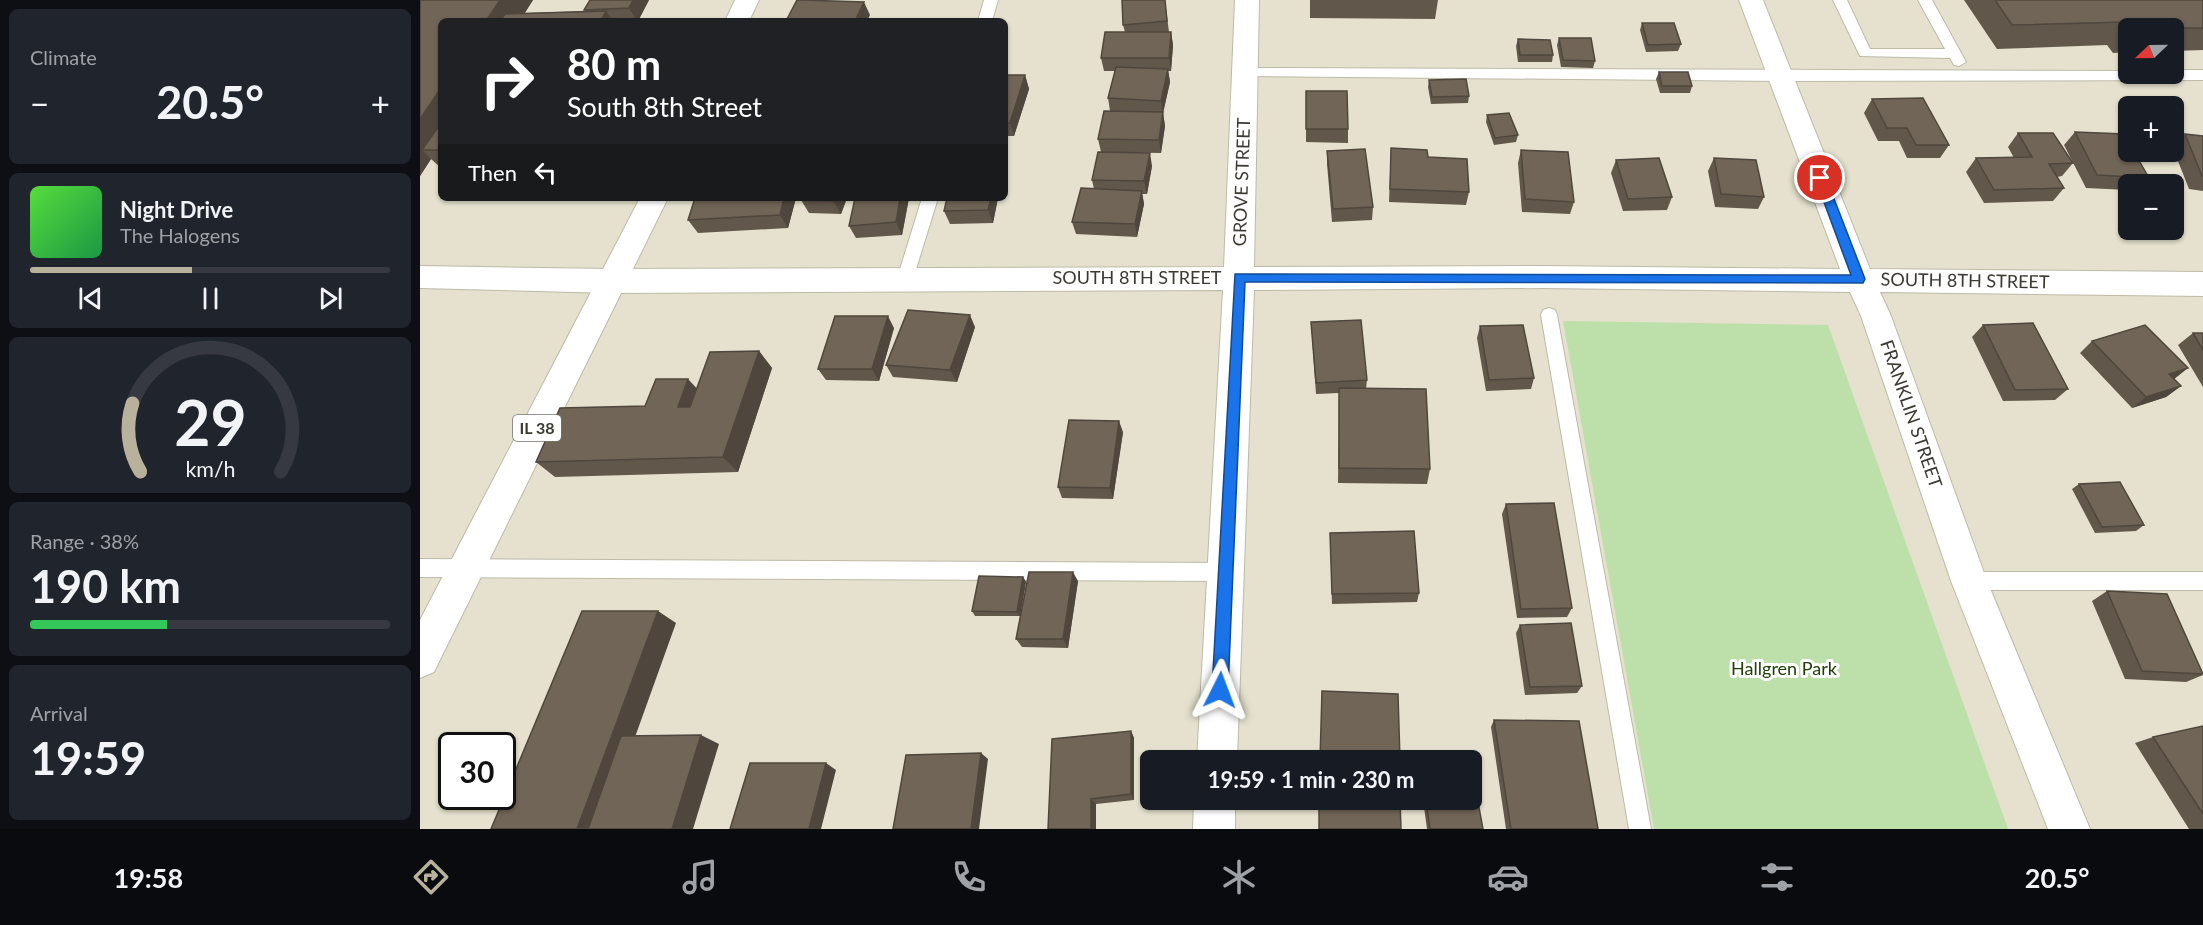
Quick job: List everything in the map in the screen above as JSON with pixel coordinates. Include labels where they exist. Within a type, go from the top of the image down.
[{"type":"street","points":[[738,18],[747,0]]},
{"type":"street","name":"GROVE STREET","points":[[1217,750],[1239,278],[1247,0]]},
{"type":"street","name":"FRANKLIN STREET","points":[[1751,0],[1859,279],[1876,316],[1969,580],[2068,829]]},
{"type":"street","name":"IL 38","points":[[420,659],[652,201]]},
{"type":"street","name":"SOUTH 8TH STREET","points":[[420,277],[611,280],[1859,279],[2203,284]]},
{"type":"street","points":[[1214,829],[1215,810]]},
{"type":"lane","points":[[986,18],[991,0]]},
{"type":"lane","points":[[1840,0],[1865,53],[1955,54]]},
{"type":"lane","points":[[1925,0],[1967,77]]},
{"type":"lane","points":[[1245,72],[1967,77],[2203,75]]},
{"type":"lane","points":[[905,279],[929,201]]},
{"type":"lane","points":[[1549,315],[1640,829]]},
{"type":"lane","points":[[420,568],[1226,572]]},
{"type":"lane","points":[[1969,580],[2203,581]]},
{"type":"green space","name":"Hallgren Park","points":[[1563,321],[1828,325],[2008,829],[1654,829]]},
{"type":"building","points":[[420,0],[500,0],[488,18],[438,18],[438,92],[420,119]]},
{"type":"building","points":[[590,0],[633,0],[629,8],[584,10]]},
{"type":"building","points":[[797,0],[864,2],[856,18],[788,18]]},
{"type":"building","points":[[1122,0],[1165,0],[1167,21],[1123,25]]},
{"type":"building","points":[[1995,0],[2203,0],[2203,28],[2184,28],[2184,18],[2118,18],[2118,22],[2012,25]]},
{"type":"building","points":[[606,11],[602,18],[502,18],[505,14]]},
{"type":"building","points":[[1642,23],[1674,23],[1681,44],[1648,45]]},
{"type":"building","points":[[1105,32],[1171,32],[1169,58],[1101,58]]},
{"type":"building","points":[[1559,38],[1591,38],[1595,61],[1563,60]]},
{"type":"building","points":[[1518,39],[1550,40],[1553,55],[1520,55]]},
{"type":"building","points":[[1116,67],[1168,69],[1161,101],[1108,98]]},
{"type":"building","points":[[1659,72],[1688,72],[1692,86],[1662,86]]},
{"type":"building","points":[[1008,75],[1025,75],[1010,123],[1008,123]]},
{"type":"building","points":[[1466,79],[1469,96],[1432,97],[1429,80]]},
{"type":"building","points":[[1306,91],[1347,91],[1348,129],[1306,129]]},
{"type":"building","points":[[1923,98],[1949,145],[1916,145],[1907,128],[1887,128],[1872,99]]},
{"type":"building","points":[[1104,111],[1163,112],[1159,140],[1098,139]]},
{"type":"building","points":[[1509,113],[1518,135],[1495,138],[1487,115]]},
{"type":"building","points":[[438,127],[438,150],[422,150]]},
{"type":"building","points":[[2075,132],[2118,134],[2118,162],[2140,162],[2147,174],[2118,174],[2118,176],[2097,175]]},
{"type":"building","points":[[2018,133],[2053,133],[2073,163],[2049,164],[2064,188],[1994,190],[1976,158],[2032,157]]},
{"type":"building","points":[[2185,134],[2203,136],[2203,176],[2202,176]]},
{"type":"building","points":[[1391,148],[1427,150],[1428,157],[1467,159],[1469,192],[1390,189]]},
{"type":"building","points":[[1365,149],[1373,207],[1333,209],[1327,151]]},
{"type":"building","points":[[1521,150],[1568,152],[1574,202],[1525,199]]},
{"type":"building","points":[[1098,152],[1150,153],[1144,181],[1092,180]]},
{"type":"building","points":[[1659,158],[1672,197],[1628,199],[1616,160]]},
{"type":"building","points":[[1714,158],[1756,160],[1764,197],[1721,194]]},
{"type":"building","points":[[1081,188],[1142,191],[1135,224],[1072,222]]},
{"type":"building","points":[[694,201],[783,201],[780,215],[688,220]]},
{"type":"building","points":[[854,201],[900,201],[896,222],[849,226]]},
{"type":"building","points":[[946,201],[990,201],[988,210],[944,211]]},
{"type":"building","points":[[908,310],[970,315],[950,370],[886,365]]},
{"type":"building","points":[[835,316],[888,316],[872,369],[818,369]]},
{"type":"building","points":[[1361,320],[1367,380],[1316,383],[1311,322]]},
{"type":"building","points":[[2033,323],[2068,389],[2015,390],[1983,325]]},
{"type":"building","points":[[1523,325],[1534,378],[1489,380],[1480,326]]},
{"type":"building","points":[[2145,325],[2188,368],[2169,374],[2181,386],[2146,397],[2092,341]]},
{"type":"building","points":[[2193,333],[2203,333],[2203,350]]},
{"type":"building","points":[[759,351],[723,457],[536,462],[560,408],[645,406],[656,379],[688,379],[678,407],[690,407],[710,352]]},
{"type":"building","points":[[1339,388],[1426,389],[1430,469],[1339,468]]},
{"type":"building","points":[[1069,420],[1119,421],[1110,488],[1058,487]]},
{"type":"building","points":[[2120,482],[2144,525],[2102,527],[2079,484]]},
{"type":"building","points":[[1554,503],[1572,608],[1521,609],[1506,504]]},
{"type":"building","points":[[1414,531],[1419,593],[1332,594],[1330,533]]},
{"type":"building","points":[[1029,572],[1073,572],[1063,639],[1016,639]]},
{"type":"building","points":[[979,576],[1023,577],[1017,612],[972,611]]},
{"type":"building","points":[[2107,591],[2167,594],[2203,674],[2142,671]]},
{"type":"building","points":[[582,611],[658,611],[577,829],[491,829],[499,810],[516,810],[516,769]]},
{"type":"building","points":[[1571,623],[1582,686],[1530,687],[1520,625]]},
{"type":"building","points":[[1322,691],[1398,694],[1400,750],[1320,750]]},
{"type":"building","points":[[1494,720],[1579,721],[1598,829],[1511,829]]},
{"type":"building","points":[[2203,726],[2203,814],[2153,737]]},
{"type":"building","points":[[1131,731],[1131,794],[1091,799],[1091,829],[1048,829],[1052,739]]},
{"type":"building","points":[[701,735],[672,829],[588,829],[621,736]]},
{"type":"building","points":[[981,753],[971,829],[893,829],[906,755]]},
{"type":"building","points":[[750,763],[826,763],[809,829],[730,829]]},
{"type":"building","points":[[1319,810],[1400,810],[1401,829],[1319,829]]},
{"type":"building","points":[[1427,810],[1479,810],[1483,829],[1430,829]]},
{"type":"route","points":[[1220,690],[1239,278],[1859,279],[1820,178]]}]
